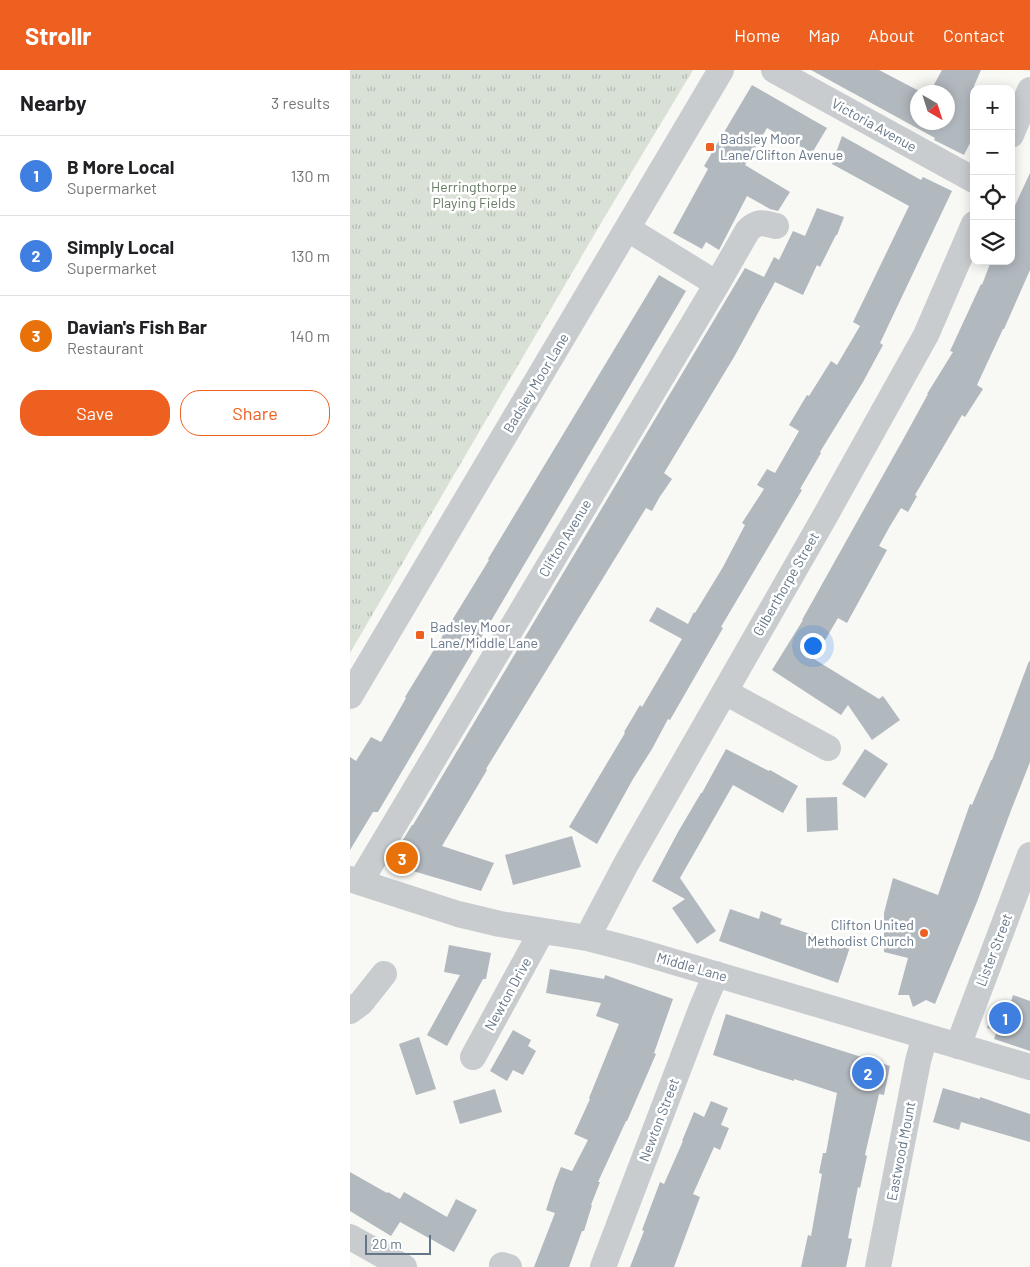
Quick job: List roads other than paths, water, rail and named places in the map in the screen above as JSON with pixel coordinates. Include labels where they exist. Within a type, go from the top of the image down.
[{"type":"street","name":"Badsley Moor Lane","points":[[350,696],[721,70]]},
{"type":"street","name":"Victoria Avenue","points":[[774,70],[970,178]]},
{"type":"street","points":[[1013,130],[1030,90]]},
{"type":"street","name":"Clifton Avenue","points":[[355,881],[748,230],[761,222],[776,226]]},
{"type":"street","points":[[628,229],[717,284]]},
{"type":"street","name":"Gilberthorpe Street","points":[[586,938],[626,864],[926,335],[970,233]]},
{"type":"street","points":[[725,692],[828,748]]},
{"type":"street","name":"Lister Street","points":[[958,1046],[1030,855]]},
{"type":"street","name":"Middle Lane","points":[[355,881],[458,914],[500,924],[586,938],[637,951],[1030,1068]]},
{"type":"street","name":"Newton Drive","points":[[473,1057],[542,931]]},
{"type":"street","points":[[350,1011],[361,1003],[384,974]]},
{"type":"street","name":"Newton Street","points":[[603,1267],[716,974]]},
{"type":"street","name":"Eastwood Mount","points":[[878,1267],[918,1061],[925,1036]]},
{"type":"street","points":[[350,1237],[404,1267]]},
{"type":"place","name":"Badsley Moor Lane/Clifton Avenue","points":[[710,147]]},
{"type":"place","name":"Badsley Moor Lane/Middle Lane","points":[[420,635]]},
{"type":"place","name":"Davian's Fish Bar","points":[[402,858]]},
{"type":"place","name":"Clifton United Methodist Church","points":[[924,933]]},
{"type":"place","name":"B More Local","points":[[1005,1018]]},
{"type":"place","name":"Simply Local","points":[[868,1073]]},
{"type":"park label","name":"Herringthorpe Playing Fields","points":[[474,196]]}]
